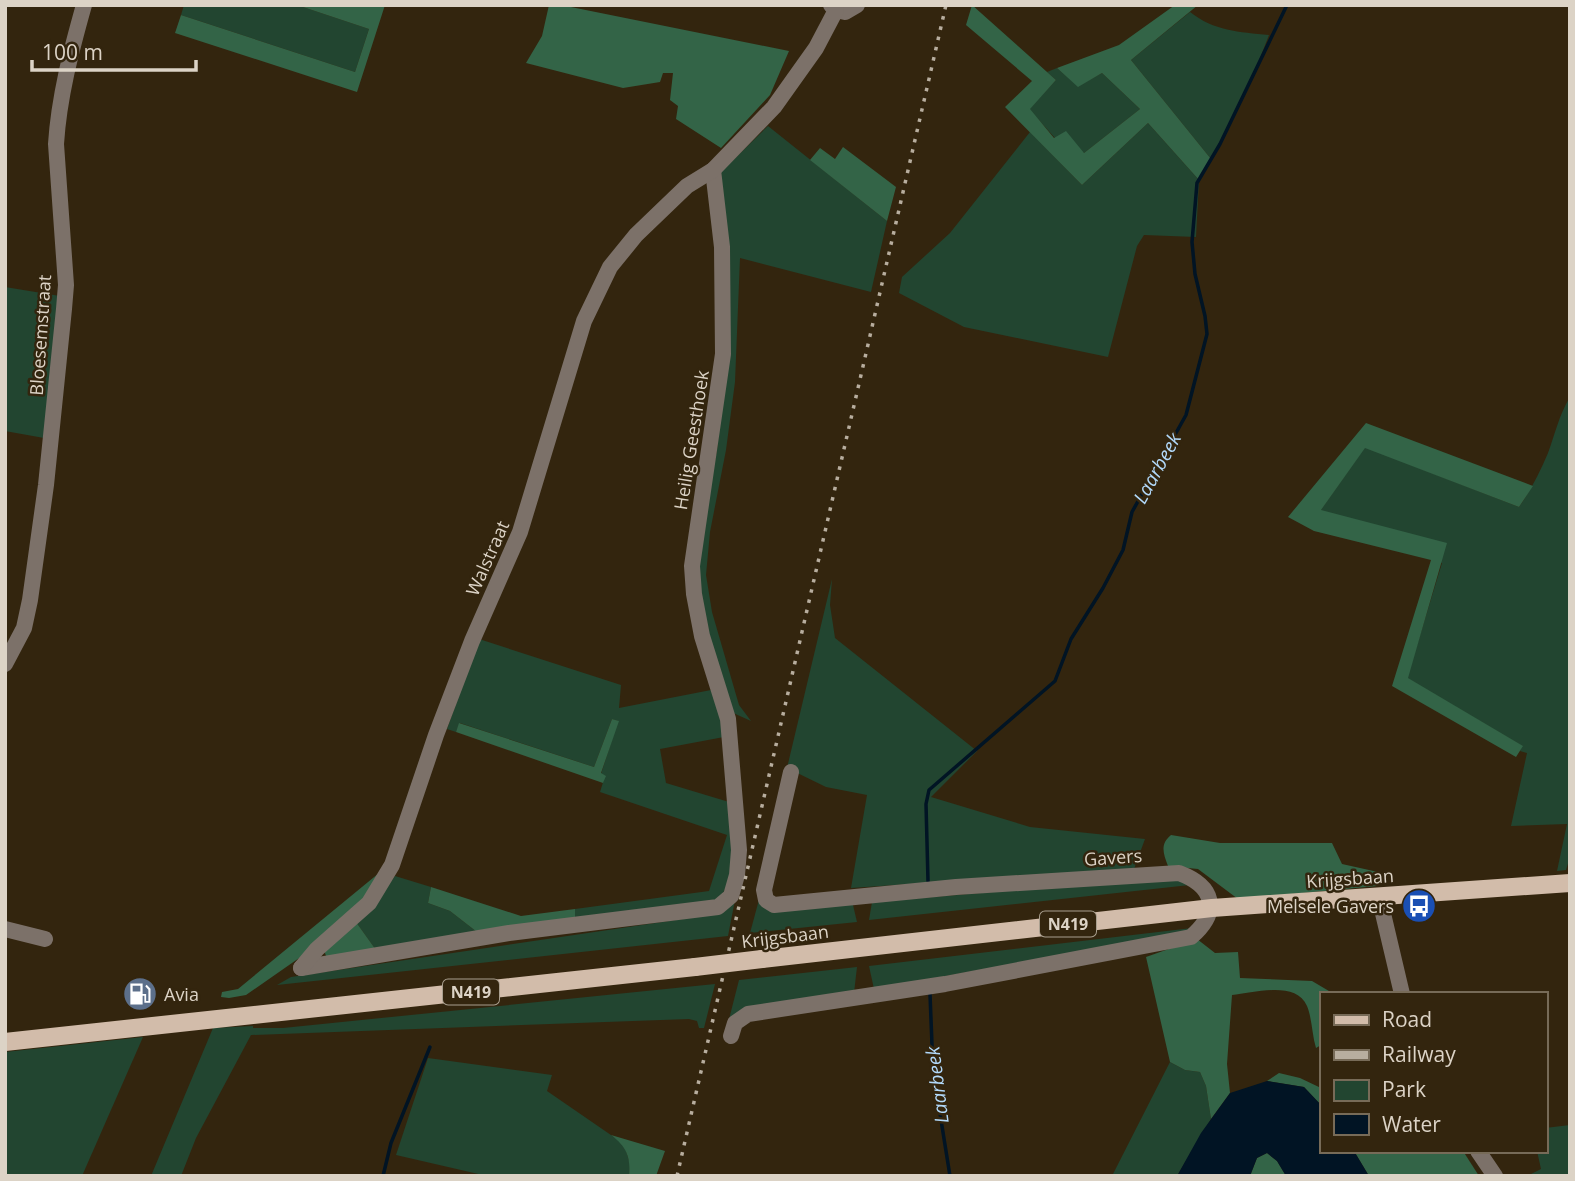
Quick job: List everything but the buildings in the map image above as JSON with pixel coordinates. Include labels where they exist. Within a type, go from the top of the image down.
[{"type":"main road","name":"Krijgsbaan","points":[[5,1042],[1212,908],[1570,883]]},
{"type":"street","name":"Bloesemstraat","points":[[5,664],[24,628],[46,485],[66,285],[56,145],[57,121],[84,5]]},
{"type":"street","points":[[713,170],[774,107],[793,82],[823,37],[834,8],[849,12],[857,5]]},
{"type":"street","name":"Heilig Geesthoek","points":[[301,968],[509,933],[718,907],[731,896],[737,875],[739,850],[728,719],[702,636],[692,566],[723,354],[722,247],[713,170]]},
{"type":"street","name":"Walstraat","points":[[301,968],[317,949],[369,903],[392,865],[467,653],[520,533],[584,321],[595,295],[610,267],[636,235],[687,186],[713,170]]},
{"type":"street","name":"Gavers","points":[[791,772],[764,890],[766,900],[774,905],[956,887],[1178,873],[1193,878],[1201,886],[1209,897],[1212,908]]},
{"type":"street","points":[[1375,898],[1381,905],[1402,992]]},
{"type":"street","points":[[732,1036],[735,1023],[748,1014],[945,984],[1191,937],[1206,921],[1212,908]]},
{"type":"street","points":[[5,929],[45,939]]},
{"type":"street","points":[[1479,1153],[1494,1176]]},
{"type":"green space","points":[[184,5],[297,5],[369,29],[355,72],[181,15]]},
{"type":"green space","points":[[297,5],[385,5],[357,92],[175,33],[181,15],[355,72],[369,29]]},
{"type":"green space","points":[[549,5],[561,5],[789,51],[770,95],[721,148],[676,119],[678,106],[670,100],[673,73],[663,73],[660,82],[623,88],[526,63],[542,36]]},
{"type":"green space","points":[[972,5],[1056,80],[1030,109],[1054,138],[1066,131],[1084,153],[1140,109],[1102,73],[1078,87],[1057,68],[1119,45],[1175,5],[1198,5],[1131,60],[1211,159],[1199,180],[1148,123],[1082,185],[1005,107],[1032,81],[966,25]]},
{"type":"green space","points":[[1190,12],[1218,27],[1269,35],[1248,89],[1211,159],[1131,60]]},
{"type":"green space","points":[[1057,68],[1078,86],[1102,73],[1140,109],[1084,153],[1055,138],[1029,109],[1056,80],[1047,72]]},
{"type":"green space","points":[[1148,123],[1199,180],[1196,237],[1144,235],[1137,246],[1108,357],[964,327],[899,293],[902,277],[950,233],[1030,132],[1082,185]]},
{"type":"green space","points":[[768,126],[887,221],[871,292],[740,258],[735,382],[726,450],[710,532],[706,575],[712,612],[739,705],[751,721],[731,712],[700,602],[698,578],[706,508],[717,450],[727,358],[721,172]]},
{"type":"green space","points":[[843,147],[896,187],[887,221],[810,160],[820,148],[835,159]]},
{"type":"green space","points":[[5,287],[60,296],[44,438],[5,431]]},
{"type":"green space","points":[[1570,397],[1570,857],[1566,870],[1557,871],[1567,824],[1511,826],[1527,753],[1520,751],[1522,746],[1407,678],[1442,563],[1320,511],[1365,447],[1519,507],[1542,467]]},
{"type":"green space","points":[[1366,423],[1533,486],[1519,507],[1365,448],[1321,510],[1447,543],[1408,678],[1523,746],[1516,757],[1392,686],[1431,560],[1314,531],[1288,517]]},
{"type":"green space","points":[[832,579],[830,605],[835,638],[977,751],[931,797],[1030,827],[1145,839],[1134,869],[851,888],[867,795],[826,787],[787,768]]},
{"type":"green space","points":[[479,639],[621,685],[619,708],[711,690],[723,722],[724,737],[660,749],[666,783],[729,802],[733,841],[732,867],[724,892],[716,902],[575,918],[575,909],[709,891],[727,835],[600,792],[605,776],[601,774],[618,721],[612,719],[594,767],[460,723],[456,732],[447,729]]},
{"type":"green space","points":[[612,719],[619,721],[601,773],[606,776],[603,783],[456,732],[459,723],[594,767]]},
{"type":"green space","points":[[1171,835],[1220,843],[1332,843],[1342,864],[1378,872],[1377,886],[1238,899],[1198,869],[1168,866],[1164,849],[1165,842]]},
{"type":"green space","points":[[379,873],[369,896],[302,956],[246,995],[221,997],[222,992],[238,989]]},
{"type":"green space","points":[[395,876],[431,887],[428,903],[450,911],[477,932],[376,950],[356,922],[374,905]]},
{"type":"green space","points":[[1176,877],[1190,885],[869,920],[872,902]]},
{"type":"green space","points":[[431,887],[521,916],[575,909],[575,918],[477,932],[450,911],[428,903]]},
{"type":"green space","points":[[760,896],[853,905],[857,922],[750,933]]},
{"type":"green space","points":[[735,900],[728,936],[277,985],[291,977],[703,916]]},
{"type":"green space","points":[[356,922],[376,950],[327,959],[324,950]]},
{"type":"green space","points":[[1192,928],[1190,932],[874,989],[869,966]]},
{"type":"green space","points":[[1197,939],[1215,953],[1238,952],[1240,978],[1312,981],[1331,992],[1320,992],[1320,1046],[1316,1048],[1307,1006],[1302,998],[1294,993],[1274,990],[1232,995],[1227,1064],[1230,1093],[1211,1119],[1206,1086],[1200,1072],[1185,1070],[1170,1062],[1146,957]]},
{"type":"green space","points":[[857,967],[854,993],[746,1009],[725,1035],[739,980]]},
{"type":"green space","points":[[715,984],[704,1028],[699,1028],[697,1021],[689,1019],[251,1035],[196,1138],[181,1176],[151,1176],[213,1028],[283,1028]]},
{"type":"green space","points":[[143,1037],[82,1176],[5,1176],[5,1052]]},
{"type":"green space","points":[[428,1058],[552,1075],[547,1091],[624,1144],[630,1164],[629,1176],[487,1176],[396,1155]]},
{"type":"green space","points":[[1170,1062],[1185,1070],[1200,1072],[1206,1086],[1211,1119],[1177,1176],[1112,1176]]},
{"type":"green space","points":[[1279,1073],[1300,1078],[1320,1088],[1320,1104],[1304,1087],[1267,1081]]},
{"type":"green space","points":[[1570,1125],[1570,1176],[1527,1176],[1541,1169],[1537,1153],[1547,1153],[1547,1128]]},
{"type":"green space","points":[[611,1135],[665,1151],[656,1176],[629,1176],[626,1152]]},
{"type":"green space","points":[[1267,1153],[1277,1161],[1286,1176],[1250,1176],[1257,1158]]},
{"type":"green space","points":[[1355,1153],[1464,1153],[1479,1176],[1369,1176]]},
{"type":"water","points":[[1267,1081],[1304,1087],[1320,1104],[1320,1153],[1355,1153],[1369,1176],[1286,1176],[1277,1161],[1267,1153],[1257,1158],[1250,1176],[1177,1176],[1201,1133],[1230,1093]]},
{"type":"waterway","name":"Laarbeek","points":[[928,881],[926,804],[929,790],[1055,681],[1071,639],[1123,550],[1132,512],[1186,415],[1207,334],[1195,274],[1192,242],[1197,183],[1220,144],[1287,5]]},
{"type":"waterway","name":"Laarbeek","points":[[930,994],[933,1070],[950,1176]]},
{"type":"waterway","points":[[383,1176],[391,1143],[430,1047]]},
{"type":"railway","points":[[677,1176],[946,5]]},
{"type":"place","name":"Melsele Gavers","points":[[1419,906]]},
{"type":"place","name":"Avia","points":[[140,994]]}]
